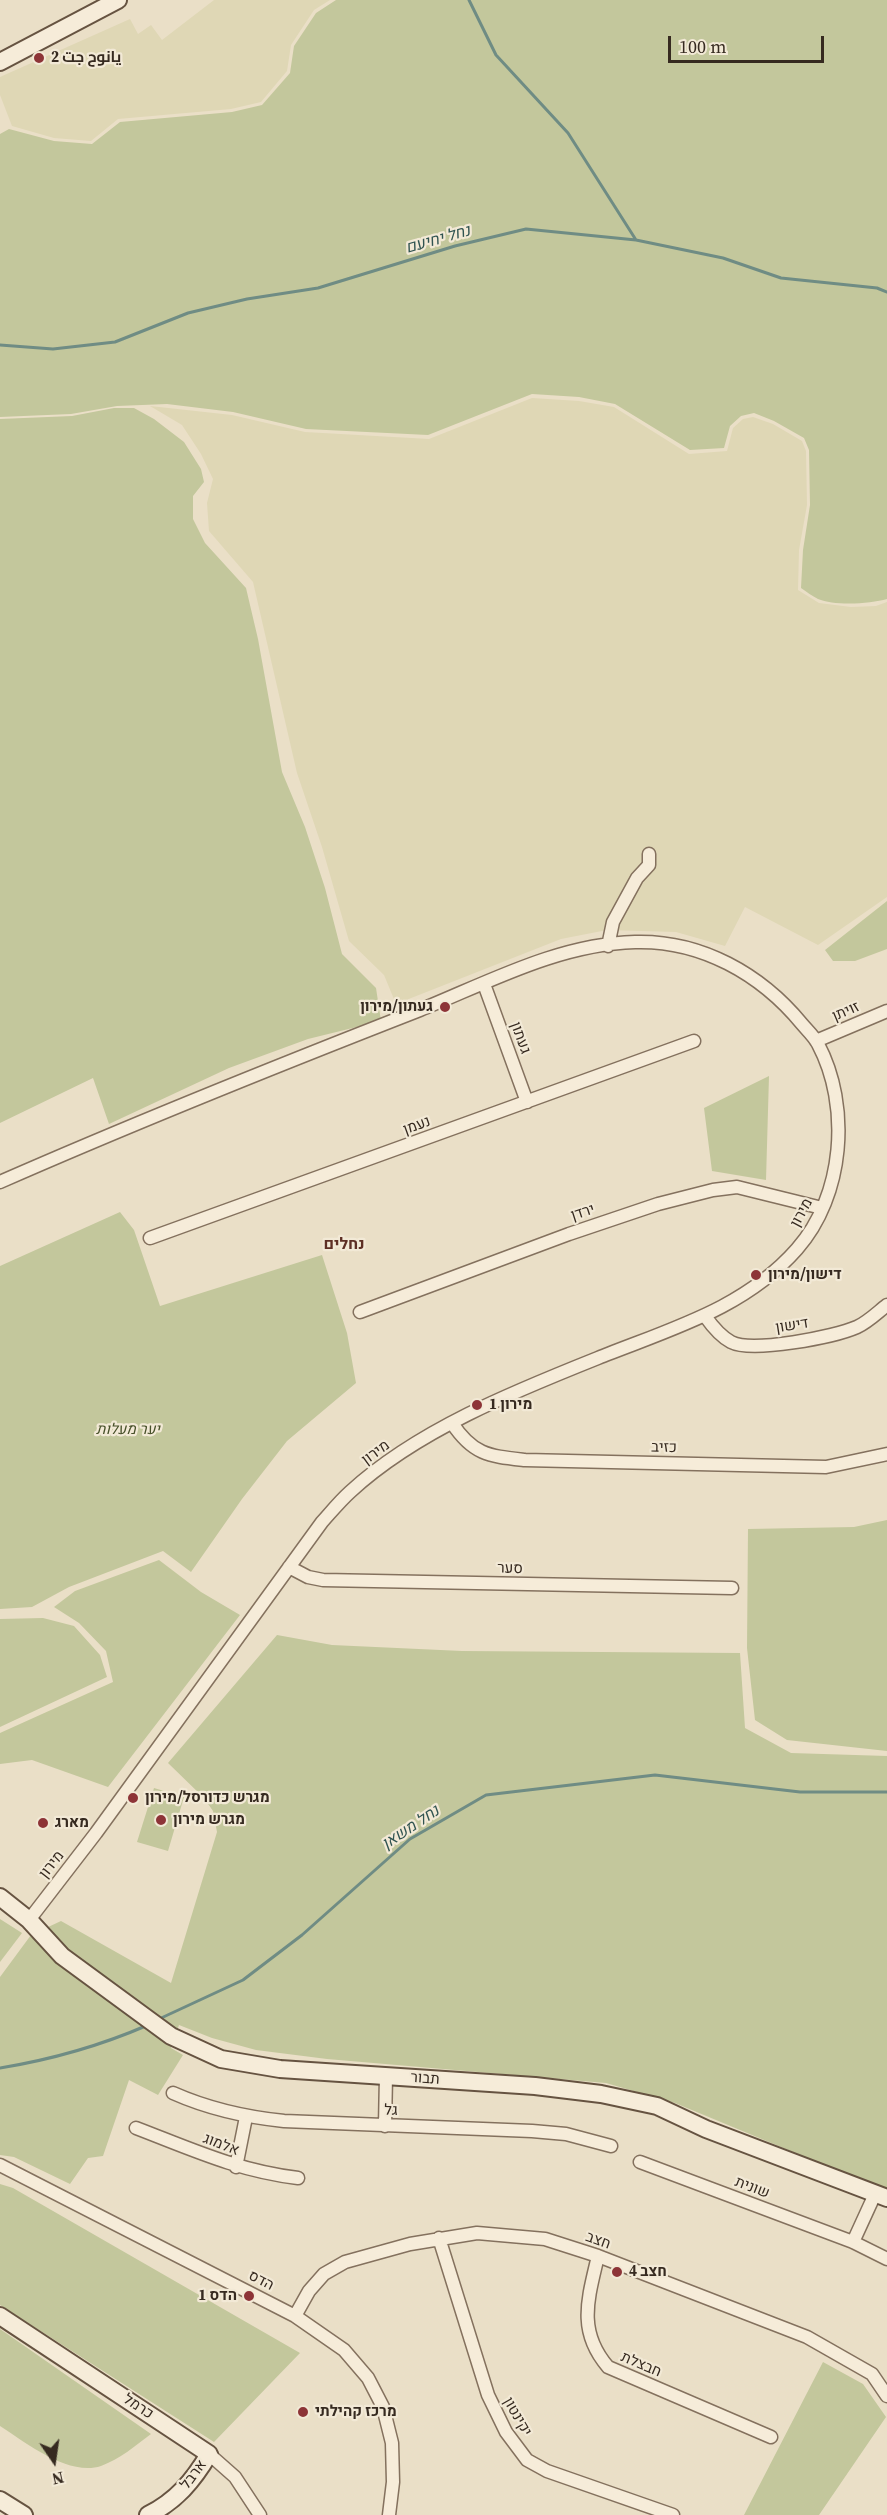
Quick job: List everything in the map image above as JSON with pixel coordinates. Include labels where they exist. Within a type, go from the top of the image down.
[{"type":"street","points":[[0,62],[118,0]]},
{"type":"street","points":[[608,946],[613,922],[637,878],[649,865],[649,854]]},
{"type":"street","name":"מירון","points":[[0,1182],[137,1122],[559,953],[635,942],[679,946],[715,956],[743,971],[770,991],[791,1010],[816,1041],[832,1084],[838,1121],[837,1158],[832,1184],[822,1208],[801,1245],[754,1289],[705,1316],[515,1391],[452,1423],[387,1462],[350,1492],[322,1522],[96,1833],[29,1920]]},
{"type":"street","name":"געתון","points":[[484,984],[527,1102]]},
{"type":"street","name":"זויתן","points":[[816,1041],[887,1011]]},
{"type":"street","name":"נעמן","points":[[150,1238],[694,1041]]},
{"type":"street","name":"ירדן","points":[[360,1312],[569,1234],[658,1204],[713,1190],[736,1187],[822,1208]]},
{"type":"street","name":"דישון","points":[[705,1316],[719,1334],[732,1342],[750,1347],[811,1339],[858,1327],[887,1305]]},
{"type":"street","name":"כזיב","points":[[452,1423],[462,1439],[473,1448],[493,1456],[525,1460],[826,1467],[887,1454]]},
{"type":"street","name":"סער","points":[[290,1568],[308,1577],[323,1580],[732,1588]]},
{"type":"street","name":"תבור","points":[[0,1897],[29,1920],[62,1956],[162,2030],[220,2059],[280,2069],[591,2092],[657,2106],[706,2129],[881,2196]]},
{"type":"street","points":[[384,2126],[386,2076]]},
{"type":"street","name":"גל","points":[[173,2093],[198,2104],[246,2117],[284,2121],[554,2133],[611,2146]]},
{"type":"street","points":[[236,2167],[246,2117]]},
{"type":"street","name":"אלמוג","points":[[136,2128],[236,2167],[269,2175],[298,2178]]},
{"type":"street","name":"שונית","points":[[640,2162],[853,2242],[887,2259]]},
{"type":"street","name":"הדס","points":[[0,2165],[295,2316],[344,2350],[368,2378],[383,2407],[392,2443],[393,2482],[389,2515]]},
{"type":"street","points":[[853,2242],[881,2196]]},
{"type":"street","name":"חצב","points":[[295,2316],[309,2291],[324,2274],[345,2262],[410,2244],[477,2233],[545,2239],[598,2256],[807,2337],[872,2374],[887,2396]]},
{"type":"street","name":"יקינטון","points":[[439,2238],[488,2395],[506,2433],[526,2460],[547,2471],[673,2515]]},
{"type":"street","name":"חבצלת","points":[[598,2256],[587,2304],[588,2332],[596,2353],[608,2367],[771,2437]]},
{"type":"street","name":"כרמל","points":[[0,2316],[209,2454],[235,2477],[261,2515]]},
{"type":"street","name":"ארבל","points":[[148,2515],[178,2496],[195,2478],[209,2454]]},
{"type":"street","points":[[0,2500],[24,2515]]},
{"type":"shaded area","points":[[214,0],[330,0],[314,10],[291,45],[287,71],[261,102],[231,109],[118,119],[91,141],[54,138],[12,126],[0,95],[0,77],[130,19],[138,34],[151,25],[162,40]]},
{"type":"shaded area","points":[[532,398],[579,401],[614,407],[689,454],[727,451],[733,428],[743,419],[753,417],[773,424],[802,441],[806,451],[807,505],[799,550],[798,590],[819,603],[851,607],[876,606],[887,602],[887,897],[818,945],[745,907],[725,946],[676,932],[607,930],[561,939],[396,1004],[384,975],[349,941],[322,847],[297,773],[253,582],[209,531],[207,503],[213,479],[201,454],[182,425],[150,406],[232,415],[305,432],[429,439]]},
{"type":"green space","points":[[336,0],[887,0],[887,599],[862,603],[833,603],[818,599],[801,588],[803,550],[810,505],[809,450],[804,438],[754,413],[741,416],[730,426],[724,448],[690,450],[615,404],[579,397],[532,394],[428,435],[306,429],[233,412],[167,404],[117,406],[71,414],[0,417],[0,134],[9,129],[54,141],[92,144],[120,122],[232,112],[262,105],[290,73],[294,46],[316,13]]},
{"type":"green space","points":[[114,408],[134,408],[154,419],[184,442],[201,469],[204,482],[193,496],[193,519],[205,543],[246,588],[258,639],[282,772],[305,827],[325,888],[342,954],[376,988],[381,1021],[308,1039],[229,1068],[109,1124],[93,1078],[0,1123],[0,419],[72,416]]},
{"type":"green space","points":[[887,901],[887,949],[855,961],[833,961],[825,950]]},
{"type":"green space","points":[[769,1076],[766,1180],[712,1171],[704,1108]]},
{"type":"green space","name":"יער מעלות","points":[[120,1212],[134,1230],[160,1306],[322,1255],[347,1333],[356,1383],[287,1441],[242,1499],[191,1572],[163,1551],[69,1587],[32,1607],[0,1609],[0,1266]]},
{"type":"green space","points":[[887,1520],[887,1751],[787,1740],[755,1720],[747,1648],[748,1529],[854,1527]]},
{"type":"green space","points":[[159,1560],[201,1592],[240,1615],[108,1787],[32,1760],[0,1764],[0,1733],[113,1682],[106,1651],[79,1623],[54,1607],[75,1591]]},
{"type":"green space","points":[[43,1618],[74,1626],[100,1655],[107,1677],[0,1727],[0,1619]]},
{"type":"green space","points":[[277,1635],[332,1645],[462,1651],[740,1653],[745,1728],[791,1753],[887,1756],[887,2194],[863,2181],[675,2103],[606,2083],[327,2059],[256,2050],[212,2038],[179,2025],[171,2048],[183,2055],[158,2095],[129,2080],[103,2156],[88,2158],[70,2184],[14,2157],[0,2155],[0,1977],[31,1935],[61,1921],[171,1983],[217,1832],[213,1811],[204,1798],[168,1763]]},
{"type":"green space","name":"מגרש מירון","points":[[154,1788],[184,1797],[168,1851],[137,1842]]},
{"type":"green space","points":[[0,1919],[22,1933],[0,1962]]},
{"type":"green space","points":[[0,2184],[13,2188],[300,2353],[214,2442],[0,2305]]},
{"type":"green space","points":[[0,2329],[151,2434],[115,2460],[88,2468],[75,2467],[48,2456],[0,2426]]},
{"type":"green space","points":[[823,2362],[863,2384],[886,2417],[819,2515],[744,2515]]},
{"type":"waterway","points":[[469,0],[496,55],[568,133],[636,240]]},
{"type":"waterway","name":"נחל יחיעם","points":[[0,345],[53,349],[115,342],[188,313],[247,299],[318,288],[455,246],[526,229],[636,240],[723,258],[781,278],[877,288],[887,292]]},
{"type":"waterway","name":"נחל משאן","points":[[159,2019],[243,1980],[302,1935],[410,1839],[486,1795],[655,1775],[800,1792],[887,1792]]},
{"type":"waterway","name":"נחל משאן","points":[[0,2068],[75,2051],[148,2025]]},
{"type":"place","name":"يانوح جت 2","points":[[39,58]]},
{"type":"place","name":"געתון/מירון","points":[[445,1007]]},
{"type":"place","name":"דישון/מירון","points":[[756,1275]]},
{"type":"place","name":"מירון 1","points":[[477,1405]]},
{"type":"place","name":"מגרש כדורסל/מירון","points":[[133,1798]]},
{"type":"place","name":"מגרש מירון","points":[[161,1820]]},
{"type":"place","name":"מארג","points":[[43,1823]]},
{"type":"place","name":"חצב 4","points":[[617,2272]]},
{"type":"place","name":"הדס 1","points":[[249,2296]]},
{"type":"place","name":"מרכז קהילתי","points":[[303,2412]]},
{"type":"district","name":"נחלים","points":[[344,1245]]}]
